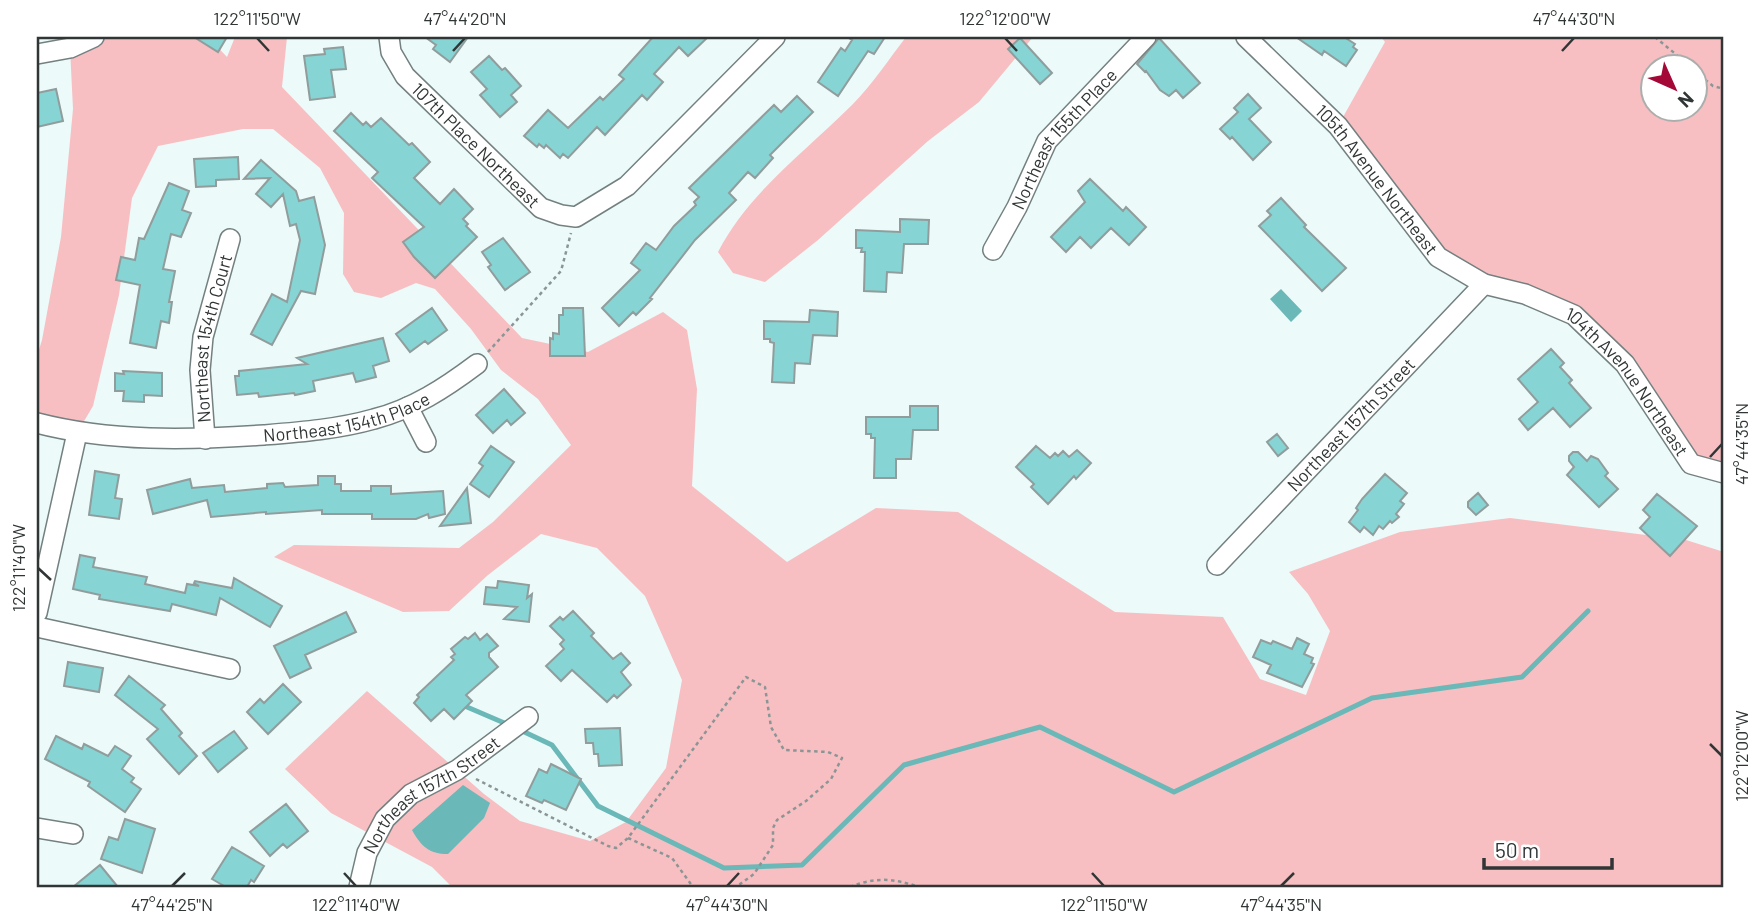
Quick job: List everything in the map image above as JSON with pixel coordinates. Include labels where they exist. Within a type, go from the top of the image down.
[{"type":"street","points":[[37,54],[70,48],[94,37]]},
{"type":"street","points":[[576,217],[626,186],[775,37]]},
{"type":"street","name":"Northeast 155th Place","points":[[993,250],[1048,141],[1146,37]]},
{"type":"street","name":"105th Avenue Northeast","points":[[1245,37],[1338,126],[1438,257],[1484,284],[1525,294]]},
{"type":"street","name":"107th Place Northeast","points":[[390,45],[405,76],[541,208],[576,217]]},
{"type":"street","name":"Northeast 154th Court","points":[[205,439],[200,370],[203,337],[230,239]]},
{"type":"street","name":"Northeast 157th Street","points":[[1217,565],[1484,284]]},
{"type":"street","name":"104th Avenue Northeast","points":[[1525,294],[1574,314],[1625,364],[1691,464],[1724,473]]},
{"type":"street","name":"Northeast 154th Place","points":[[37,423],[76,433],[205,439],[336,427],[375,419],[408,407],[432,395],[477,364]]},
{"type":"street","points":[[408,407],[426,442]]},
{"type":"street","points":[[37,613],[76,433]]},
{"type":"street","points":[[37,627],[230,669]]},
{"type":"street","name":"Northeast 157th Street","points":[[359,887],[367,853],[385,819],[411,794],[457,770],[528,718]]},
{"type":"street","points":[[37,828],[73,834]]},
{"type":"path","points":[[1655,37],[1673,52]]},
{"type":"path","points":[[1708,82],[1724,89]]},
{"type":"path","points":[[477,364],[561,271],[576,217]]},
{"type":"path","points":[[457,770],[616,848],[628,838],[746,677],[765,687],[771,727],[784,750],[828,752],[842,758],[831,779],[806,801],[777,820],[773,828],[773,845],[754,874],[736,887]]},
{"type":"path","points":[[628,838],[672,858],[693,887]]},
{"type":"path","points":[[850,887],[870,879],[905,882],[919,887]]},
{"type":"shaded area","points":[[94,37],[208,37],[227,57],[235,37],[287,37],[282,87],[522,338],[588,352],[663,312],[687,330],[697,389],[692,486],[787,562],[876,508],[958,512],[1115,612],[1223,617],[1260,679],[1306,695],[1330,631],[1308,594],[1289,572],[1400,532],[1510,518],[1686,540],[1724,552],[1724,887],[452,887],[432,867],[331,813],[285,769],[367,691],[484,794],[520,821],[590,841],[626,822],[666,768],[682,680],[645,596],[597,548],[541,534],[488,575],[449,611],[403,612],[274,557],[294,545],[459,548],[493,522],[571,445],[538,399],[501,370],[471,329],[435,289],[416,283],[381,298],[354,292],[343,274],[344,213],[320,168],[273,129],[243,129],[158,146],[132,198],[119,295],[93,406],[77,433],[37,423],[37,356],[61,237],[73,109],[70,48]]},
{"type":"shaded area","points":[[906,37],[1033,37],[979,102],[928,141],[818,240],[765,282],[733,273],[718,252],[745,210],[859,97]]},
{"type":"shaded area","points":[[1381,37],[1724,37],[1724,473],[1691,464],[1574,315],[1438,257],[1338,126],[1385,42]]},
{"type":"water","points":[[1281,289],[1302,311],[1291,322],[1270,299]]},
{"type":"water","points":[[463,785],[490,803],[484,818],[448,854],[431,851],[422,845],[412,830]]},
{"type":"building","points":[[194,37],[227,37],[218,52]]},
{"type":"building","points":[[425,37],[468,37],[450,62],[433,49],[436,45]]},
{"type":"building","points":[[653,37],[708,37],[688,56],[679,47],[654,74],[663,82],[647,100],[642,95],[605,135],[597,127],[568,158],[563,154],[560,158],[546,145],[544,148],[539,144],[537,147],[524,136],[548,110],[568,128],[600,97],[603,100],[624,79],[619,75]]},
{"type":"building","points":[[847,37],[885,37],[874,54],[868,51],[838,96],[818,82],[841,48],[845,51],[852,40]]},
{"type":"building","points":[[1296,37],[1344,37],[1355,44],[1353,47],[1357,50],[1346,66],[1324,51],[1322,55]]},
{"type":"building","points":[[1020,38],[1052,73],[1040,84],[1008,49]]},
{"type":"building","points":[[1159,38],[1200,83],[1183,98],[1176,90],[1169,96],[1160,90],[1146,71],[1137,64]]},
{"type":"building","points":[[343,47],[346,69],[331,70],[335,97],[310,100],[304,56],[325,54],[324,49]]},
{"type":"building","points":[[489,56],[502,70],[505,68],[521,86],[511,95],[517,102],[500,117],[480,95],[487,89],[471,72]]},
{"type":"building","points":[[56,89],[63,121],[37,127],[37,93]]},
{"type":"building","points":[[1248,94],[1261,108],[1249,119],[1271,142],[1253,160],[1232,137],[1230,139],[1220,129],[1238,112],[1234,108]]},
{"type":"building","points":[[797,96],[813,112],[770,155],[773,158],[755,178],[748,172],[729,193],[736,200],[695,240],[650,298],[652,299],[636,315],[633,312],[619,326],[602,308],[640,270],[631,263],[646,243],[656,250],[674,226],[696,205],[694,202],[699,197],[689,188],[774,105],[781,112]]},
{"type":"building","points":[[351,113],[363,125],[366,122],[371,127],[381,118],[409,145],[412,143],[430,162],[414,178],[440,204],[454,189],[473,209],[463,219],[477,237],[435,278],[403,242],[424,227],[372,178],[378,172],[334,131]]},
{"type":"building","points":[[238,157],[239,179],[216,180],[216,186],[196,187],[194,159]]},
{"type":"building","points":[[261,160],[296,191],[299,201],[314,197],[325,245],[315,294],[301,291],[272,345],[251,334],[272,294],[287,302],[300,240],[296,224],[290,226],[283,194],[271,207],[256,194],[270,178],[244,179]]},
{"type":"building","points":[[1090,179],[1123,211],[1126,207],[1146,227],[1129,245],[1111,228],[1091,248],[1080,237],[1066,252],[1051,237],[1085,202],[1078,191]]},
{"type":"building","points":[[169,183],[189,191],[182,210],[191,213],[181,237],[171,234],[163,269],[175,271],[169,302],[172,302],[169,323],[161,321],[156,348],[130,343],[140,285],[116,280],[121,257],[135,260],[139,238],[144,239]]},
{"type":"building","points":[[1281,198],[1306,225],[1304,227],[1346,268],[1322,291],[1259,226],[1271,215],[1267,211]]},
{"type":"building","points":[[900,219],[929,220],[928,244],[904,244],[902,273],[887,272],[886,292],[864,291],[865,252],[861,252],[862,248],[856,248],[856,230],[900,232]]},
{"type":"building","points":[[503,238],[530,272],[505,290],[488,267],[491,265],[482,252]]},
{"type":"building","points":[[432,308],[447,330],[428,344],[425,341],[410,352],[396,334]]},
{"type":"building","points":[[563,308],[583,308],[585,356],[550,356],[550,338],[553,339],[553,333],[559,334],[559,315],[563,315]]},
{"type":"building","points":[[810,310],[838,312],[837,336],[813,335],[810,364],[795,363],[794,383],[772,382],[774,343],[770,342],[770,339],[764,339],[764,321],[809,322]]},
{"type":"building","points":[[383,338],[389,361],[373,366],[376,377],[356,382],[353,373],[313,381],[315,391],[295,395],[237,395],[235,376],[239,376],[239,371],[307,364],[297,358]]},
{"type":"building","points":[[1551,349],[1564,363],[1560,367],[1572,380],[1569,383],[1591,408],[1570,427],[1553,408],[1528,430],[1519,419],[1538,402],[1518,379]]},
{"type":"building","points":[[123,371],[162,373],[162,396],[144,395],[144,402],[123,401],[124,391],[115,391],[115,373],[124,374]]},
{"type":"building","points":[[504,389],[525,413],[511,425],[507,420],[493,433],[476,415]]},
{"type":"building","points":[[910,406],[938,406],[938,430],[913,430],[911,459],[896,459],[896,478],[874,478],[875,438],[866,434],[866,417],[910,417]]},
{"type":"building","points":[[1277,434],[1288,448],[1278,456],[1267,442]]},
{"type":"building","points":[[491,446],[514,462],[489,497],[470,484],[483,466],[479,463]]},
{"type":"building","points":[[1036,446],[1050,458],[1063,451],[1069,457],[1077,450],[1091,463],[1076,479],[1074,476],[1048,504],[1031,487],[1034,484],[1016,467]]},
{"type":"building","points":[[1573,452],[1578,452],[1587,461],[1591,456],[1598,459],[1608,473],[1605,476],[1618,489],[1599,507],[1567,475],[1574,467],[1569,461]]},
{"type":"building","points":[[95,471],[119,475],[115,498],[122,499],[119,519],[89,515]]},
{"type":"building","points":[[1385,474],[1407,493],[1400,501],[1404,504],[1396,514],[1399,517],[1392,523],[1390,521],[1383,529],[1379,526],[1373,535],[1364,527],[1360,532],[1349,522],[1362,499]]},
{"type":"building","points":[[318,476],[335,476],[335,484],[341,484],[341,491],[371,491],[371,486],[391,486],[391,494],[443,491],[445,514],[429,518],[428,514],[416,519],[372,519],[372,514],[322,514],[322,510],[211,517],[207,500],[153,514],[147,490],[190,479],[192,488],[224,485],[225,492],[267,488],[267,484],[283,483],[285,487],[318,485]]},
{"type":"building","points":[[467,488],[471,523],[440,526]]},
{"type":"building","points":[[1478,493],[1488,505],[1476,515],[1468,507],[1468,502]]},
{"type":"building","points":[[1657,494],[1697,526],[1670,556],[1640,528],[1650,517],[1643,510]]},
{"type":"building","points":[[80,555],[95,558],[93,567],[147,577],[145,584],[185,593],[187,584],[199,586],[195,581],[232,588],[234,578],[282,606],[270,627],[220,598],[216,615],[172,604],[170,611],[99,599],[100,595],[73,589]]},
{"type":"building","points":[[498,581],[529,585],[527,598],[532,594],[529,622],[504,619],[517,607],[484,604],[486,587],[497,588]]},
{"type":"building","points":[[573,611],[594,633],[591,636],[613,659],[621,653],[630,663],[621,672],[631,685],[617,698],[614,695],[607,702],[572,670],[561,681],[546,666],[564,649],[560,644],[564,640],[550,626]]},
{"type":"building","points":[[346,612],[356,632],[305,655],[311,668],[290,678],[274,646]]},
{"type":"building","points":[[475,633],[480,640],[487,634],[498,646],[489,653],[489,657],[498,667],[466,695],[472,701],[454,719],[444,709],[431,721],[414,703],[419,697],[417,695],[454,660],[451,657],[455,654],[451,649],[465,637],[468,639]]},
{"type":"building","points":[[1297,638],[1309,644],[1304,654],[1313,658],[1311,663],[1314,664],[1302,687],[1267,673],[1271,665],[1253,657],[1261,640],[1271,644],[1273,641],[1292,649]]},
{"type":"building","points":[[68,662],[103,668],[99,692],[64,686]]},
{"type":"building","points":[[129,676],[165,705],[161,709],[182,733],[179,736],[197,756],[179,774],[147,739],[158,729],[115,695]]},
{"type":"building","points":[[283,684],[301,702],[268,734],[247,712],[260,699],[264,703]]},
{"type":"building","points":[[620,728],[622,765],[599,766],[593,743],[586,743],[585,729]]},
{"type":"building","points":[[234,731],[247,748],[218,772],[203,753]]},
{"type":"building","points":[[56,736],[82,749],[84,744],[108,756],[115,746],[131,756],[122,769],[134,778],[131,782],[141,789],[125,812],[88,786],[90,782],[45,759]]},
{"type":"building","points":[[551,764],[581,779],[566,810],[544,800],[542,803],[526,796],[539,769],[547,773]]},
{"type":"building","points":[[286,804],[308,831],[287,848],[283,844],[270,856],[250,832]]},
{"type":"building","points":[[125,819],[155,829],[142,873],[101,859],[109,837],[118,840]]},
{"type":"building","points":[[232,847],[264,866],[254,882],[251,880],[247,887],[226,887],[212,879]]},
{"type":"building","points":[[100,865],[118,887],[73,887]]},
{"type":"waterway","points":[[518,729],[552,745],[598,806],[724,868],[802,865],[904,765],[1040,727],[1174,792],[1372,698],[1522,677],[1588,611]]},
{"type":"waterway","points":[[467,707],[509,725]]}]
